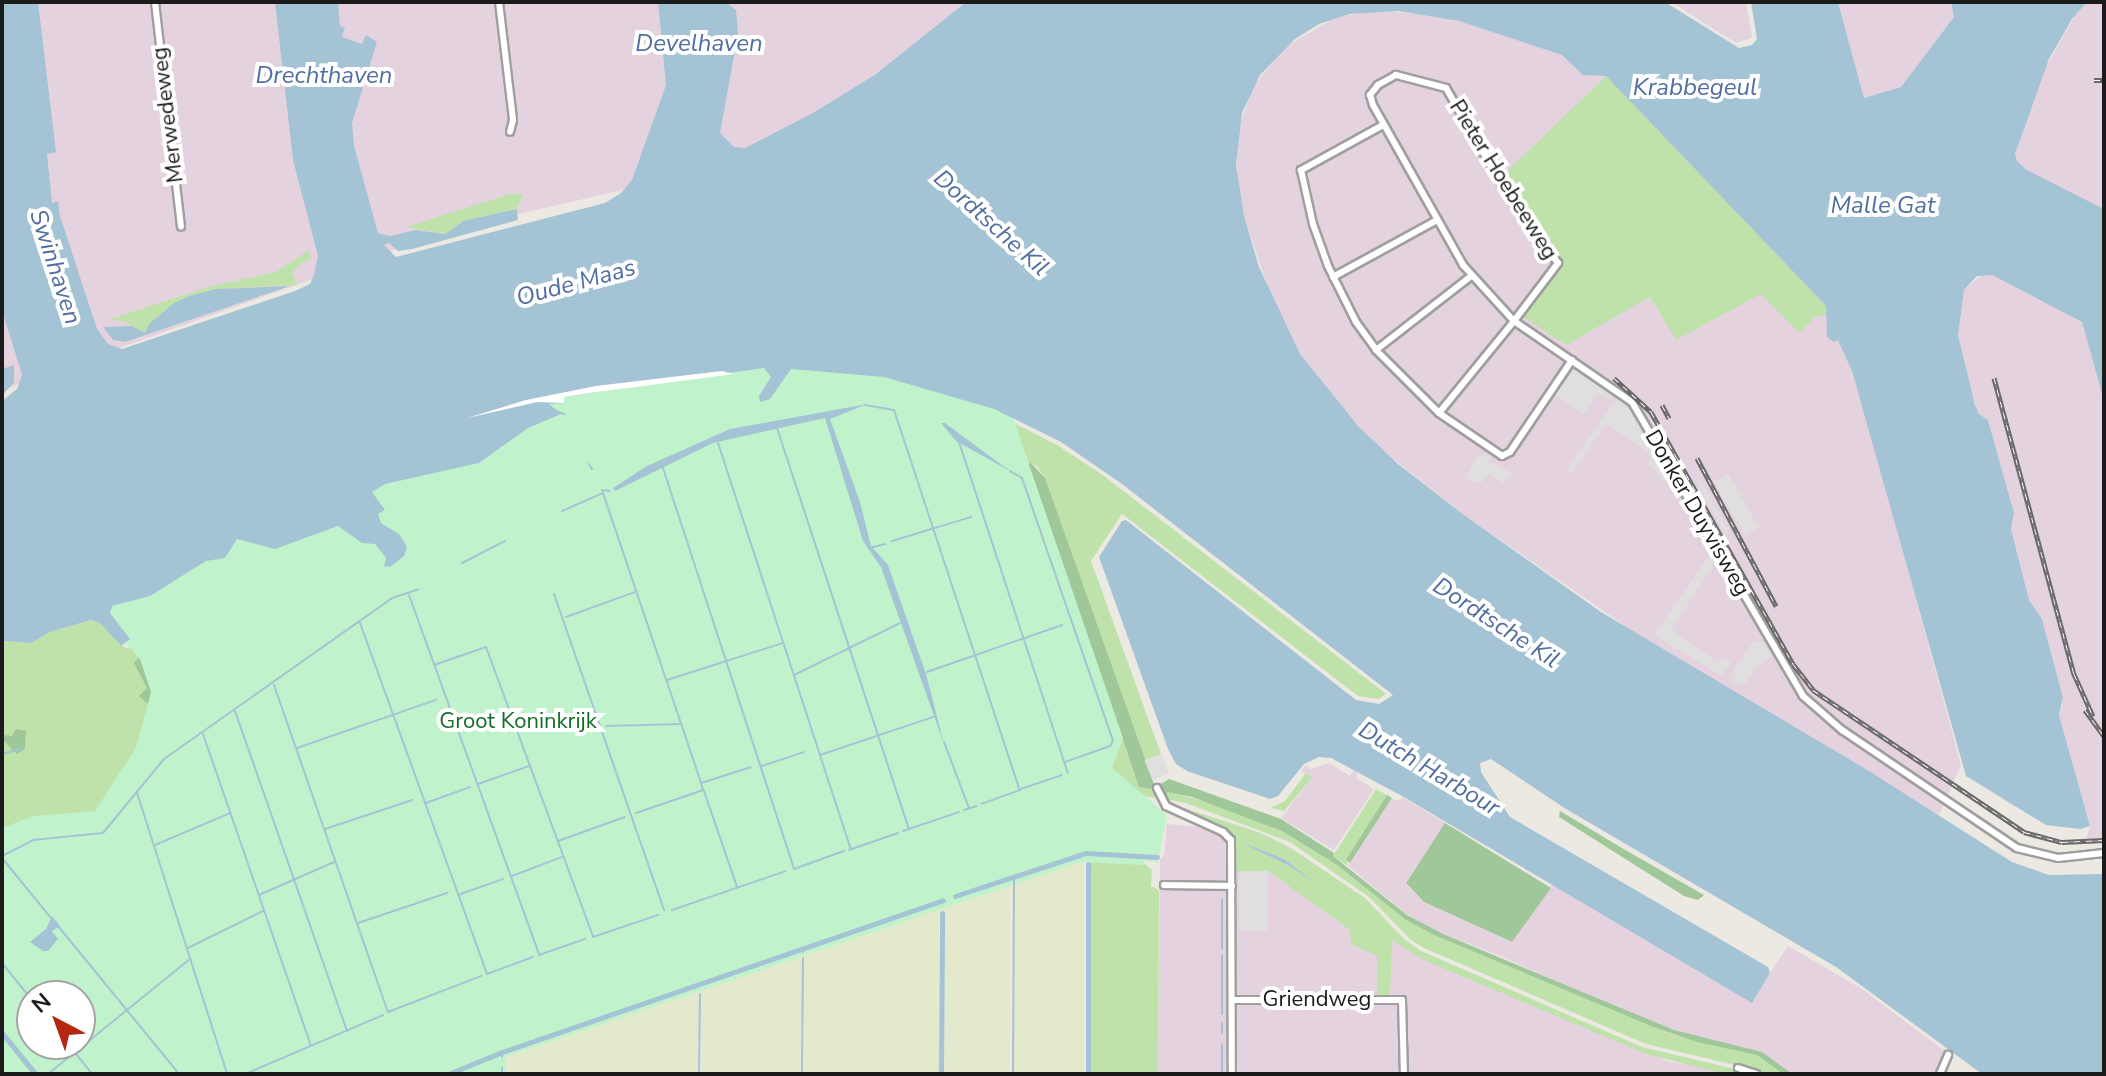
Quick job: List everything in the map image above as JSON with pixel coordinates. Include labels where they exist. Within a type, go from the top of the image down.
[{"type":"street","name":"Merwedeweg","points":[[155,2],[181,227]]},
{"type":"street","points":[[499,2],[513,120],[510,132]]},
{"type":"street","name":"Pieter Hoebeeweg","points":[[1386,80],[1399,75],[1446,88],[1507,194],[1558,263],[1514,321]]},
{"type":"street","name":"Donker Duyvisweg","points":[[1386,80],[1370,95],[1383,125],[1471,276],[1514,321],[1617,390],[1642,416],[1782,665],[1816,710],[2017,848],[2058,858],[2104,853]]},
{"type":"street","points":[[1383,125],[1301,170],[1313,224],[1333,277],[1376,350],[1439,413],[1497,455],[1506,455],[1572,360]]},
{"type":"street","points":[[1333,277],[1437,220]]},
{"type":"street","points":[[1376,350],[1471,276]]},
{"type":"street","points":[[1439,413],[1514,321]]},
{"type":"street","name":"Griendweg","points":[[1157,788],[1166,806],[1229,836],[1232,1074]]},
{"type":"street","points":[[1164,885],[1232,886]]},
{"type":"street","name":"Griendweg","points":[[1232,1000],[1402,1000],[1404,1074]]},
{"type":"street","points":[[1940,1074],[1948,1055]]},
{"type":"street","points":[[1747,1074],[1738,1068],[1756,1074]]},
{"type":"shaded area","points":[[2,2],[979,2],[767,157],[456,228],[2,390]]},
{"type":"shaded area","points":[[1671,2],[1746,2],[1752,38],[1736,43]]},
{"type":"shaded area","points":[[1838,2],[1951,2],[1955,16],[1901,88],[1864,98]]},
{"type":"shaded area","points":[[2087,2],[2104,2],[2104,209],[2027,170],[2017,161],[2015,154],[2043,72],[2078,10]]},
{"type":"shaded area","points":[[1378,10],[1431,15],[1478,26],[1562,55],[1583,74],[1606,76],[1826,306],[1852,371],[1961,765],[1939,815],[1634,632],[1464,515],[1377,446],[1334,399],[1300,354],[1270,294],[1244,216],[1236,180],[1238,130],[1253,87],[1285,47],[1336,17]]},
{"type":"shaded area","points":[[1983,274],[1992,275],[2082,322],[2104,400],[2104,838],[2085,843],[2090,826],[2059,715],[2063,703],[2054,664],[2042,619],[2029,600],[2011,529],[2014,513],[1990,427],[1977,410],[1959,349],[1958,322],[1964,290]]},
{"type":"shaded area","points":[[1574,370],[1613,395],[1611,401],[1598,393],[1584,414],[1555,395]]},
{"type":"shaded area","points":[[1615,400],[1620,400],[1636,416],[1671,479],[1662,482],[1656,471],[1647,465],[1651,459],[1649,453],[1606,424],[1572,473],[1567,469]]},
{"type":"shaded area","points":[[1485,453],[1491,457],[1489,461],[1511,473],[1503,484],[1489,473],[1481,483],[1465,479],[1478,455],[1481,457]]},
{"type":"shaded area","points":[[1728,474],[1759,528],[1745,536],[1714,482]]},
{"type":"shaded area","points":[[1700,479],[1729,532],[1726,534],[1696,481]]},
{"type":"shaded area","points":[[1712,551],[1717,559],[1671,630],[1718,662],[1721,658],[1731,662],[1722,676],[1654,635]]},
{"type":"shaded area","points":[[1753,642],[1763,642],[1771,656],[1755,669],[1745,684],[1739,685],[1732,681],[1735,677],[1731,674]]},
{"type":"shaded area","points":[[1161,754],[1169,773],[1153,780],[1144,761]]},
{"type":"shaded area","points":[[1329,763],[1350,776],[1354,770],[1358,773],[1356,778],[1374,789],[1334,850],[1281,818],[1311,779],[1301,771],[1306,765],[1311,769]]},
{"type":"shaded area","points":[[1402,797],[1446,823],[1405,883],[1424,902],[1511,942],[1556,880],[1752,1000],[1788,946],[1862,989],[1946,1052],[1935,1074],[1786,1074],[1677,1036],[1501,956],[1435,931],[1408,915],[1348,866],[1392,799],[1400,801]]},
{"type":"shaded area","points":[[1167,824],[1231,830],[1288,850],[1423,958],[1667,1061],[1739,1074],[1158,1074],[1160,859],[1164,856]]},
{"type":"shaded area","points":[[1239,871],[1268,871],[1268,931],[1239,931]]},
{"type":"green space","points":[[1606,76],[1826,306],[1826,315],[1816,316],[1799,333],[1761,294],[1676,340],[1650,297],[1566,345],[1523,317],[1563,264],[1501,177]]},
{"type":"green space","points":[[510,194],[523,194],[517,209],[473,219],[445,234],[406,227]]},
{"type":"green space","points":[[309,250],[311,259],[301,263],[292,273],[297,285],[216,289],[189,296],[174,303],[145,333],[124,321],[107,320],[208,287],[276,272]]},
{"type":"green space","name":"Groot Koninkrijk","points":[[784,362],[901,375],[1012,415],[1123,738],[1112,768],[1167,815],[1158,863],[1144,860],[1144,865],[1080,862],[505,1057],[506,1074],[3,1074],[2,828],[33,816],[95,811],[136,748],[151,692],[140,659],[117,634],[60,539],[476,407]]},
{"type":"green space","points":[[1010,421],[1057,445],[1104,476],[1386,694],[1379,699],[1358,696],[1122,514],[1091,561],[1161,754],[1143,761],[1045,478],[1037,466],[1025,461]]},
{"type":"green space","points":[[1030,462],[1045,478],[1156,790],[1139,787],[1028,466]]},
{"type":"green space","points":[[261,547],[99,811],[2,832],[2,641],[31,643],[50,632],[91,620],[100,623],[119,644],[128,649]]},
{"type":"green space","points":[[141,655],[155,679],[151,707],[139,696],[147,688],[134,663]]},
{"type":"green space","points":[[16,729],[26,731],[25,749],[17,754],[2,739],[3,735],[12,736]]},
{"type":"green space","points":[[1122,739],[1139,787],[1156,790],[1158,798],[1137,795],[1111,770]]},
{"type":"green space","points":[[1306,773],[1312,778],[1284,811],[1270,808],[1285,801]]},
{"type":"green space","points":[[1169,779],[1281,819],[1334,853],[1333,856],[1407,915],[1443,934],[1674,1030],[1762,1052],[1792,1074],[1783,1074],[1757,1055],[1697,1042],[1651,1026],[1434,935],[1406,920],[1337,865],[1282,831],[1192,797],[1167,792],[1166,799],[1161,784]]},
{"type":"green space","points":[[1376,789],[1387,795],[1347,860],[1348,866],[1333,856]]},
{"type":"green space","points":[[1166,791],[1221,806],[1282,831],[1337,865],[1406,920],[1434,935],[1677,1036],[1757,1055],[1783,1074],[1760,1074],[1748,1068],[1646,1044],[1424,948],[1410,939],[1369,897],[1290,842],[1186,803],[1166,799]]},
{"type":"green space","points":[[1387,795],[1392,798],[1350,863],[1346,860]]},
{"type":"green space","points":[[1168,803],[1258,832],[1289,847],[1365,898],[1404,939],[1421,951],[1642,1047],[1739,1070],[1744,1074],[1725,1074],[1646,1054],[1424,960],[1392,940],[1390,997],[1377,997],[1377,956],[1351,944],[1350,930],[1268,871],[1236,871],[1234,840],[1229,833]],"holes":[[[1240,842],[1284,859],[1314,883],[1288,865]]]},
{"type":"green space","points":[[1560,811],[1704,895],[1698,900],[1684,896],[1559,817]]},
{"type":"green space","points":[[1445,823],[1551,888],[1512,942],[1424,902],[1406,883]]},
{"type":"green space","points":[[1012,858],[1084,858],[1084,1074],[1012,1074]]},
{"type":"green space","points":[[1091,861],[1145,864],[1152,870],[1151,886],[1159,890],[1158,1074],[1091,1074]]},
{"type":"green space","points":[[941,884],[1010,884],[1010,1074],[941,1074]]},
{"type":"green space","points":[[939,906],[939,1074],[804,1074],[803,959],[801,1074],[701,1074],[700,994],[698,1074],[505,1074],[504,1057]]},
{"type":"water","points":[[2,2],[38,2],[56,152],[47,154],[52,203],[58,201],[60,216],[97,329],[108,344],[122,349],[295,291],[310,284],[314,275],[318,256],[293,160],[275,2],[338,2],[340,26],[345,28],[342,37],[362,44],[366,35],[377,42],[352,123],[354,146],[378,233],[390,236],[416,230],[445,234],[464,221],[517,209],[518,220],[412,249],[398,251],[389,243],[384,245],[396,257],[605,203],[621,193],[632,180],[666,85],[658,2],[726,2],[736,10],[738,34],[720,133],[734,147],[745,148],[813,113],[876,74],[966,2],[1665,2],[1739,48],[1752,45],[1757,39],[1751,2],[1838,2],[1864,98],[1901,87],[1954,17],[1951,2],[2087,2],[2072,19],[2049,59],[2015,154],[2017,161],[2027,170],[2104,209],[2104,401],[2082,322],[1992,275],[1977,276],[1964,290],[1958,335],[1975,405],[1979,414],[1988,420],[2014,513],[2011,529],[2029,600],[2042,619],[2063,698],[2059,715],[2090,826],[2080,829],[2046,825],[1966,776],[1852,371],[1838,340],[1834,342],[1827,337],[1826,306],[1606,76],[1583,75],[1562,55],[1459,21],[1399,11],[1349,14],[1319,24],[1295,39],[1260,75],[1242,113],[1236,165],[1244,216],[1259,267],[1300,354],[1359,427],[1398,464],[1601,612],[1869,771],[2012,862],[2049,875],[2103,874],[2104,1074],[1982,1074],[1836,967],[1566,809],[1491,759],[1480,763],[1481,772],[1510,817],[1768,967],[1770,973],[1752,1003],[1402,796],[1331,758],[1319,757],[1304,764],[1278,796],[1270,799],[1187,771],[1176,764],[1168,749],[1099,557],[1122,521],[1126,520],[1356,700],[1379,704],[1393,695],[1122,484],[1061,442],[994,409],[884,377],[791,369],[770,399],[760,402],[759,396],[771,377],[764,368],[564,397],[564,403],[549,404],[561,414],[528,428],[479,463],[385,484],[372,492],[385,510],[378,514],[381,523],[399,534],[407,547],[404,556],[390,567],[384,566],[386,558],[375,544],[362,543],[338,526],[275,549],[237,539],[225,558],[206,561],[150,596],[112,606],[110,613],[130,639],[121,646],[100,623],[91,620],[50,632],[31,643],[2,641],[2,401],[17,389],[22,375],[2,310]]},
{"type":"water","points":[[290,286],[125,342],[113,340],[103,327],[132,326],[145,333],[149,324],[174,303],[189,296],[216,289]]},
{"type":"water","points":[[14,365],[14,383],[2,395],[2,369]]},
{"type":"water","points":[[867,404],[830,419],[860,502],[871,546],[888,565],[926,674],[944,744],[881,567],[863,541],[825,418],[713,443],[615,491],[613,488],[647,466],[730,429]]},
{"type":"water","points":[[941,423],[945,423],[1010,471],[956,441]]},
{"type":"water","points":[[1240,842],[1284,859],[1315,883],[1288,865]]},
{"type":"water","points":[[52,916],[60,926],[52,931],[58,939],[48,951],[43,951],[30,942],[46,929]]},
{"type":"water","points":[[2,1029],[16,1046],[16,1054],[2,1037]]},
{"type":"water","points":[[21,1060],[27,1060],[39,1074],[32,1074]]},
{"type":"pier","points":[[722,371],[734,374],[564,397],[564,403],[537,402],[467,418],[526,400],[596,386]]},
{"type":"waterway","points":[[865,405],[894,410],[1020,790],[981,804]]},
{"type":"waterway","points":[[554,410],[564,414]]},
{"type":"waterway","points":[[777,428],[909,829]]},
{"type":"waterway","points":[[959,442],[1068,773]]},
{"type":"waterway","points":[[718,443],[851,849]]},
{"type":"waterway","points":[[589,464],[592,469]]},
{"type":"waterway","points":[[663,468],[794,869],[844,851]]},
{"type":"waterway","points":[[1010,471],[1022,478],[1113,741],[1110,746],[1065,762]]},
{"type":"waterway","points":[[602,490],[610,491]]},
{"type":"waterway","points":[[562,511],[603,493],[701,783]]},
{"type":"waterway","points":[[892,541],[971,517]]},
{"type":"waterway","points":[[462,563],[505,541]]},
{"type":"waterway","points":[[870,548],[885,544]]},
{"type":"waterway","points":[[2,856],[33,840],[103,833],[164,759],[392,598],[419,589]]},
{"type":"waterway","points":[[566,617],[635,592]]},
{"type":"waterway","points":[[554,594],[664,910]]},
{"type":"waterway","points":[[409,595],[539,955],[585,939]]},
{"type":"waterway","points":[[360,623],[487,974],[533,957]]},
{"type":"waterway","points":[[794,675],[900,623]]},
{"type":"waterway","points":[[927,672],[1062,625]]},
{"type":"waterway","points":[[667,680],[783,643]]},
{"type":"waterway","points":[[434,665],[486,647],[593,937],[658,915]]},
{"type":"waterway","points":[[274,685],[388,1012],[481,976]]},
{"type":"waterway","points":[[297,748],[436,700]]},
{"type":"waterway","points":[[235,711],[347,1031]]},
{"type":"waterway","points":[[820,755],[936,716]]},
{"type":"waterway","points":[[606,726],[681,724]]},
{"type":"waterway","points":[[517,729],[594,727]]},
{"type":"waterway","points":[[203,734],[311,1046]]},
{"type":"waterway","points":[[944,742],[969,808]]},
{"type":"waterway","points":[[2,754],[20,749]]},
{"type":"waterway","points":[[762,766],[804,752]]},
{"type":"waterway","points":[[478,784],[529,766]]},
{"type":"waterway","points":[[636,813],[703,790],[701,783],[751,767]]},
{"type":"waterway","points":[[1021,789],[1062,775]]},
{"type":"waterway","points":[[426,803],[470,787]]},
{"type":"waterway","points":[[704,791],[737,887]]},
{"type":"waterway","points":[[137,793],[227,1074]]},
{"type":"waterway","points":[[325,829],[412,800]]},
{"type":"waterway","points":[[964,810],[976,806]]},
{"type":"waterway","points":[[903,831],[959,812]]},
{"type":"waterway","points":[[155,845],[230,813]]},
{"type":"waterway","points":[[558,841],[625,817]]},
{"type":"waterway","points":[[849,850],[898,833]]},
{"type":"waterway","points":[[955,896],[1086,853],[1157,857]]},
{"type":"waterway","points":[[512,876],[562,857]]},
{"type":"waterway","points":[[2,858],[51,918]]},
{"type":"waterway","points":[[259,895],[334,862]]},
{"type":"waterway","points":[[1088,864],[1088,1074]]},
{"type":"waterway","points":[[672,910],[786,871]]},
{"type":"waterway","points":[[1013,1074],[1014,877]]},
{"type":"waterway","points":[[458,895],[503,879]]},
{"type":"waterway","points":[[358,923],[447,893]]},
{"type":"waterway","points":[[1222,899],[1222,949]]},
{"type":"waterway","points":[[448,1074],[502,1052],[943,900]]},
{"type":"waterway","points":[[188,948],[263,911]]},
{"type":"waterway","points":[[941,1074],[942,913]]},
{"type":"waterway","points":[[58,926],[179,1074]]},
{"type":"waterway","points":[[802,948],[803,952]]},
{"type":"waterway","points":[[1222,955],[1222,1014]]},
{"type":"waterway","points":[[802,1074],[803,958]]},
{"type":"waterway","points":[[48,1074],[190,959]]},
{"type":"waterway","points":[[2,963],[16,980]]},
{"type":"waterway","points":[[699,1074],[700,994]]},
{"type":"waterway","points":[[245,1074],[383,1015]]},
{"type":"waterway","points":[[1222,1023],[1222,1033]]},
{"type":"waterway","points":[[1222,1044],[1222,1074]]},
{"type":"waterway","points":[[502,1052],[502,1057]]},
{"type":"waterway","points":[[81,1060],[92,1074]]},
{"type":"waterway","points":[[502,1068],[502,1074]]},
{"type":"railway","points":[[2094,80],[2104,80]]},
{"type":"railway","points":[[1614,378],[1651,412],[1793,664],[1813,690],[2024,832],[2062,842],[2104,840]]},
{"type":"railway","points":[[1994,378],[2074,674],[2093,716]]},
{"type":"railway","points":[[1662,405],[1669,418]]},
{"type":"railway","points":[[1697,458],[1776,606]]},
{"type":"railway","points":[[2085,710],[2104,736]]},
{"type":"water label","name":"Develhaven","points":[[699,44]]},
{"type":"water label","name":"Drechthaven","points":[[324,76]]},
{"type":"water label","name":"Krabbegeul","points":[[1695,88]]},
{"type":"water label","name":"Malle Gat","points":[[1883,206]]},
{"type":"water label","name":"Dordtsche Kil","points":[[991,223]]},
{"type":"water label","name":"Swinhaven","points":[[55,267]]},
{"type":"water label","name":"Oude Maas","points":[[576,283]]},
{"type":"water label","name":"Dordtsche Kil","points":[[1496,623]]},
{"type":"water label","name":"Dutch Harbour","points":[[1429,769]]}]
